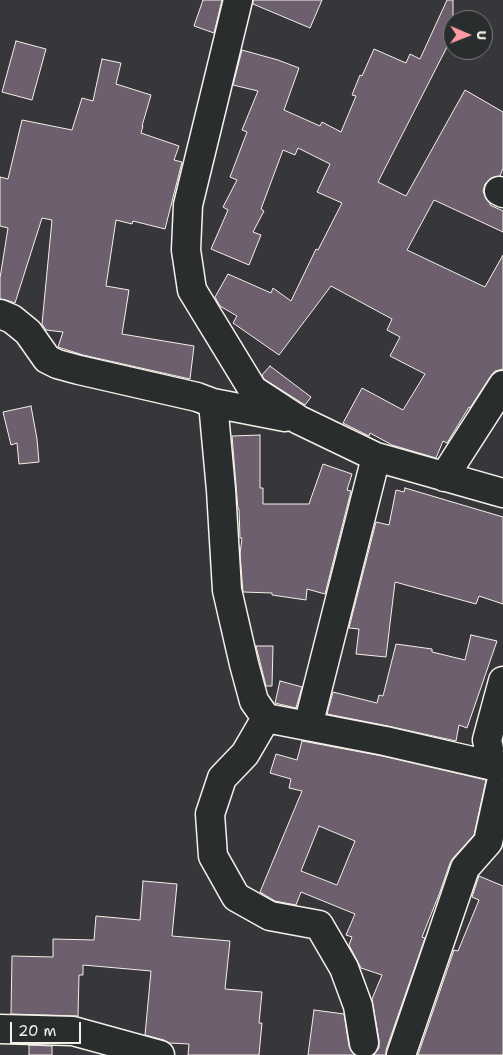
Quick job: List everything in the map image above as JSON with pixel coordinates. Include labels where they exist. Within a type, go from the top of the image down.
[{"type":"street","points":[[238,0],[188,205],[186,250],[192,290],[253,390],[299,420],[376,457],[503,493]]},
{"type":"street","points":[[0,314],[12,319],[28,332],[47,359],[57,364],[197,397],[213,403],[299,420]]},
{"type":"street","points":[[444,476],[503,384]]},
{"type":"street","points":[[213,403],[228,590],[254,700],[266,718],[385,741],[498,767]]},
{"type":"street","points":[[308,726],[376,457]]},
{"type":"street","points":[[401,1055],[465,868],[491,853],[488,842],[503,774],[490,754],[487,740],[503,681]]},
{"type":"street","points":[[266,718],[245,754],[222,778],[210,814],[213,856],[236,897],[270,916],[319,925],[344,968],[358,1006],[364,1043]]},
{"type":"street","points":[[0,1029],[73,1031],[160,1055]]},
{"type":"building","points":[[203,0],[222,0],[214,33],[194,26]]},
{"type":"building","points":[[253,0],[322,0],[310,28],[253,4]]},
{"type":"building","points":[[447,0],[453,0],[453,10],[443,10],[443,55],[378,182],[406,196],[465,90],[503,112],[503,168],[500,176],[491,178],[485,184],[483,191],[490,205],[503,211],[503,232],[434,200],[407,250],[485,287],[503,255],[503,369],[495,371],[490,377],[447,443],[443,441],[436,458],[392,445],[370,433],[369,436],[343,423],[362,388],[403,410],[425,374],[390,356],[400,337],[387,330],[392,319],[331,286],[279,355],[233,323],[237,316],[220,306],[215,297],[228,274],[271,293],[273,288],[291,301],[316,249],[318,250],[342,203],[317,192],[330,164],[298,148],[295,155],[283,150],[261,209],[264,211],[253,232],[261,235],[249,265],[211,249],[228,210],[223,207],[237,180],[230,177],[247,132],[242,130],[258,91],[233,85],[242,50],[299,68],[284,110],[320,126],[322,122],[341,132],[356,96],[352,95],[374,49],[406,63],[410,54],[420,59]]},
{"type":"building","points":[[16,41],[46,49],[32,100],[2,92]]},
{"type":"building","points":[[102,59],[121,63],[116,84],[151,95],[141,133],[179,146],[174,160],[182,162],[165,229],[133,221],[132,224],[116,220],[106,286],[129,290],[122,334],[194,346],[190,379],[83,355],[58,347],[63,332],[46,330],[42,324],[52,220],[42,218],[15,303],[0,299],[0,278],[8,228],[0,226],[0,177],[8,179],[22,120],[72,130],[82,98],[93,101]]},
{"type":"building","points":[[270,366],[311,397],[305,405],[264,379],[262,375]]},
{"type":"building","points":[[31,406],[39,462],[19,464],[17,443],[11,445],[3,412]]},
{"type":"building","points":[[260,435],[260,488],[263,488],[263,504],[309,504],[323,464],[352,474],[347,490],[351,491],[325,594],[307,589],[306,600],[272,595],[272,593],[243,592],[240,554],[242,538],[240,538],[232,436]]},
{"type":"building","points":[[405,488],[503,517],[503,604],[479,596],[476,604],[395,582],[386,657],[356,654],[359,629],[349,628],[376,522],[389,525],[396,490],[404,492]]},
{"type":"building","points":[[471,635],[497,641],[467,728],[459,725],[456,741],[327,714],[333,692],[377,703],[379,695],[383,696],[396,644],[432,649],[432,652],[465,660]]},
{"type":"building","points":[[256,646],[273,646],[272,686],[266,686]]},
{"type":"building","points":[[280,681],[302,687],[296,708],[275,703]]},
{"type":"building","points":[[302,741],[382,756],[486,780],[474,835],[450,863],[422,937],[425,938],[386,1050],[386,1055],[374,1055],[379,1048],[379,1040],[372,999],[382,975],[361,968],[349,945],[352,937],[346,935],[355,914],[301,892],[296,905],[275,901],[260,892],[302,791],[289,788],[291,779],[270,773],[276,754],[297,760]],"holes":[[[319,826],[355,841],[337,885],[301,871]]]},
{"type":"building","points":[[479,876],[503,886],[503,1055],[418,1055],[454,950],[458,951],[479,900],[472,897]]},
{"type":"building","points":[[143,881],[177,884],[172,936],[230,941],[225,989],[262,992],[259,1023],[262,1023],[259,1055],[188,1055],[189,1044],[169,1043],[145,1035],[151,971],[83,965],[83,975],[79,975],[78,1016],[11,1014],[12,956],[53,957],[53,939],[94,940],[96,916],[140,920]]},
{"type":"building","points":[[314,1010],[344,1014],[349,1046],[355,1055],[308,1055]]},
{"type":"building","points":[[29,1045],[52,1046],[52,1055],[29,1055]]}]
